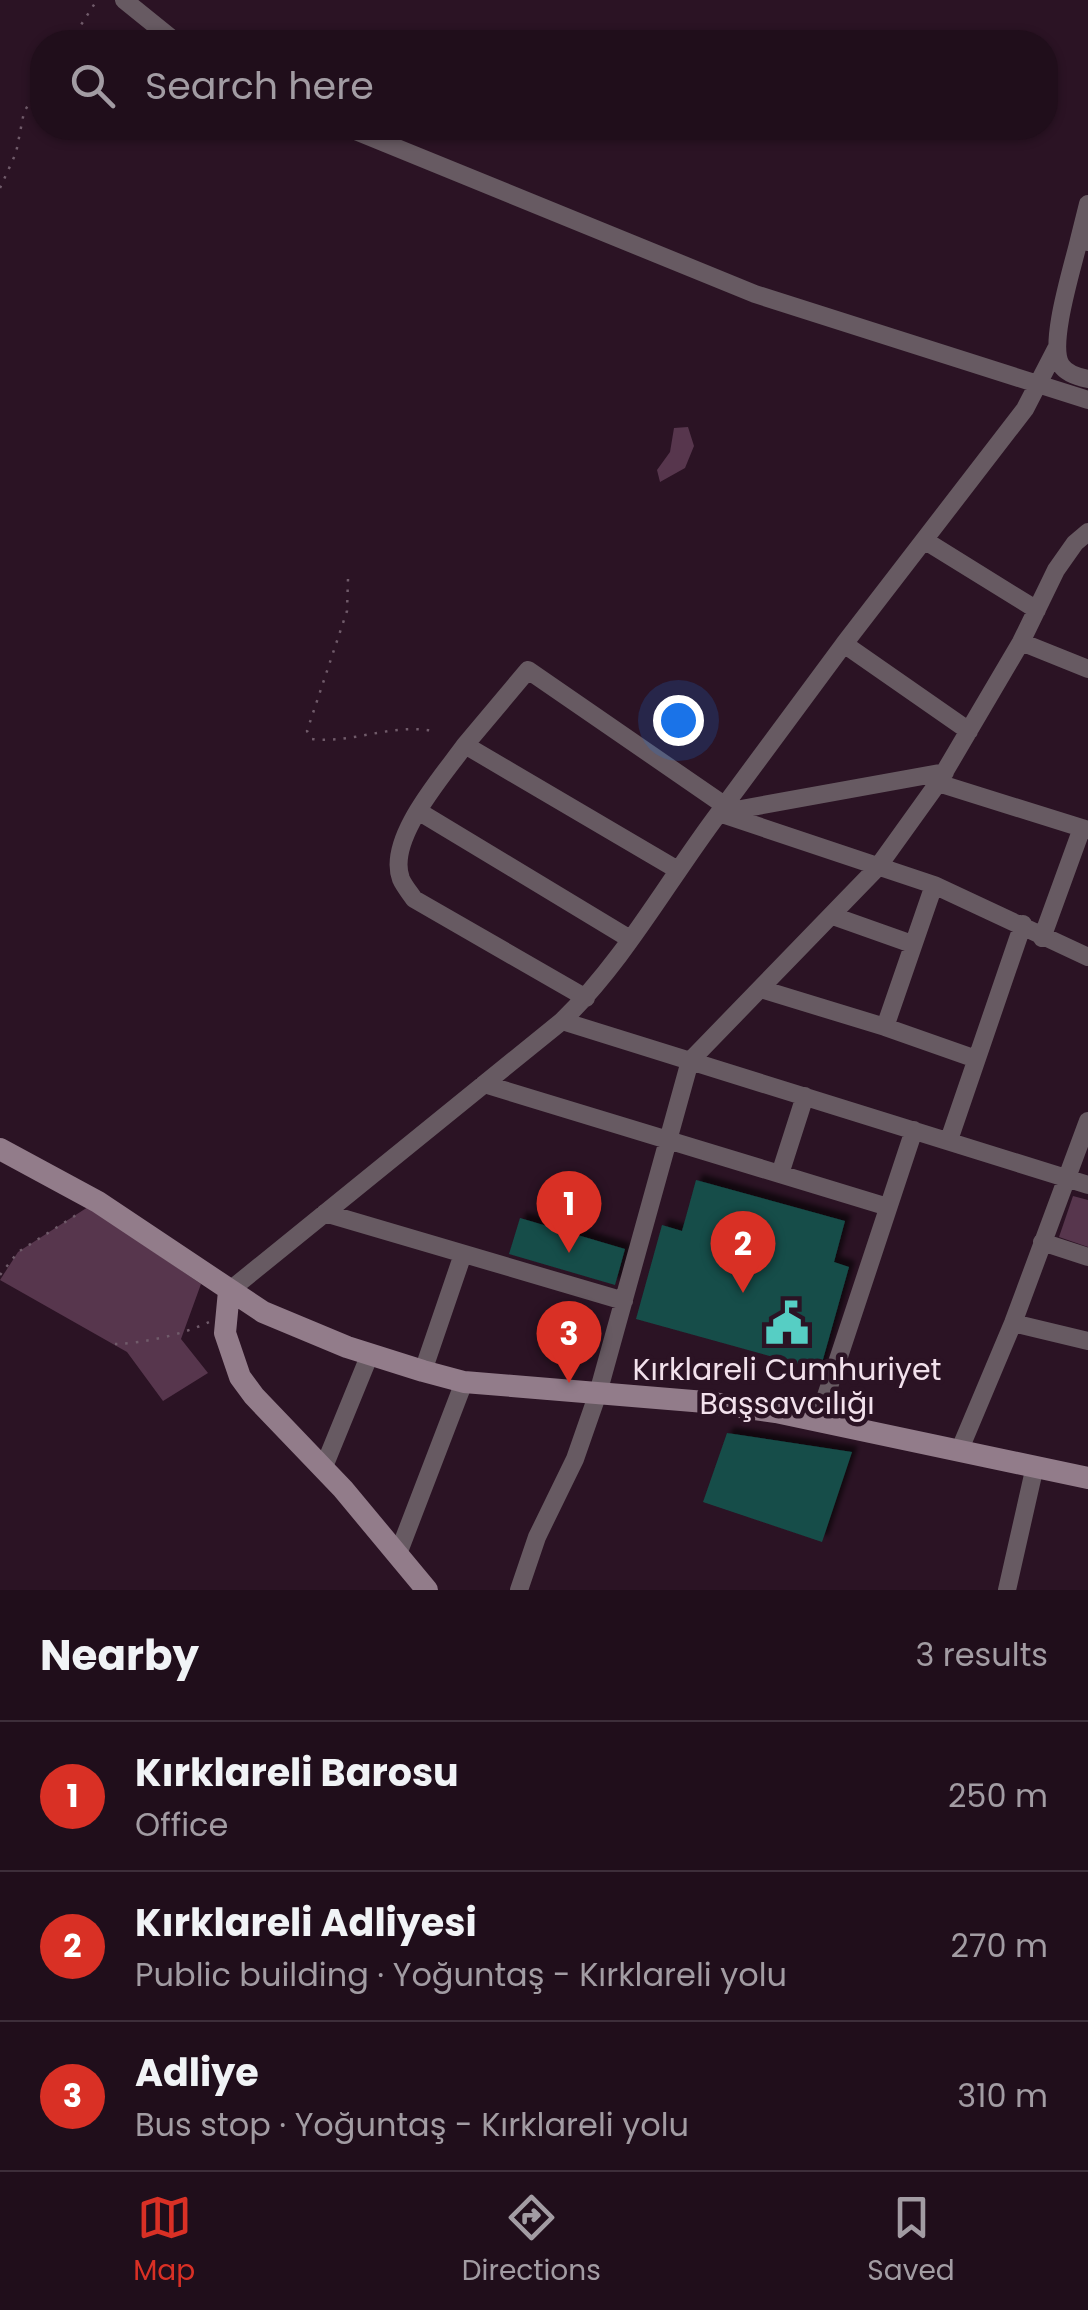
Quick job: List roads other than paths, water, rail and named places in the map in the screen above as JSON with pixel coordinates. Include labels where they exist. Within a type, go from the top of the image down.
[{"type":"street","points":[[124,0],[161,30]]},
{"type":"street","points":[[377,140],[755,294],[1088,400]]},
{"type":"street","points":[[427,1590],[240,1376],[225,1333],[228,1290],[586,998],[844,644],[1025,409],[1056,349],[1083,242],[1088,204]]},
{"type":"street","points":[[1056,349],[1062,367],[1088,379]]},
{"type":"street","points":[[520,1590],[598,1393],[690,1060],[877,868],[942,777],[1021,642],[1056,570],[1088,532]]},
{"type":"street","points":[[924,540],[1037,610]]},
{"type":"street","points":[[1021,642],[1088,670]]},
{"type":"street","points":[[844,644],[969,731]]},
{"type":"street","points":[[586,998],[414,899],[400,877],[399,846],[418,811],[465,745],[528,670],[722,809],[877,868],[934,885],[1088,957]]},
{"type":"street","points":[[465,745],[676,870]]},
{"type":"street","points":[[722,809],[942,777],[1085,829],[1042,938]]},
{"type":"street","points":[[418,811],[630,939]]},
{"type":"street","points":[[885,1026],[934,885]]},
{"type":"street","points":[[833,916],[912,944]]},
{"type":"street","points":[[949,1140],[1023,924]]},
{"type":"street","points":[[761,989],[885,1026],[976,1059]]},
{"type":"street","points":[[562,1021],[1088,1186]]},
{"type":"street","points":[[484,1084],[888,1207]]},
{"type":"street","points":[[780,1174],[805,1096]]},
{"type":"street","points":[[960,1449],[1013,1322],[1088,1121]]},
{"type":"street","points":[[818,1420],[914,1130]]},
{"type":"street","points":[[0,1149],[98,1202],[228,1290],[308,1332],[423,1371],[464,1382],[705,1402],[818,1420],[1088,1478]]},
{"type":"street","points":[[325,1213],[624,1301]]},
{"type":"street","points":[[1042,1242],[1088,1257]]},
{"type":"street","points":[[423,1371],[463,1254]]},
{"type":"street","points":[[1013,1322],[1088,1341]]},
{"type":"street","points":[[323,1469],[370,1354]]},
{"type":"street","points":[[398,1554],[464,1382]]},
{"type":"street","points":[[1007,1590],[1035,1466]]},
{"type":"place","name":"Kırklareli Barosu","points":[[569,1253]]},
{"type":"place","name":"Kırklareli Adliyesi","points":[[743,1293]]},
{"type":"place","name":"Kırklareli Cumhuriyet Başsavcılığı","points":[[787,1323]]},
{"type":"place","name":"Adliye","points":[[569,1383]]}]
